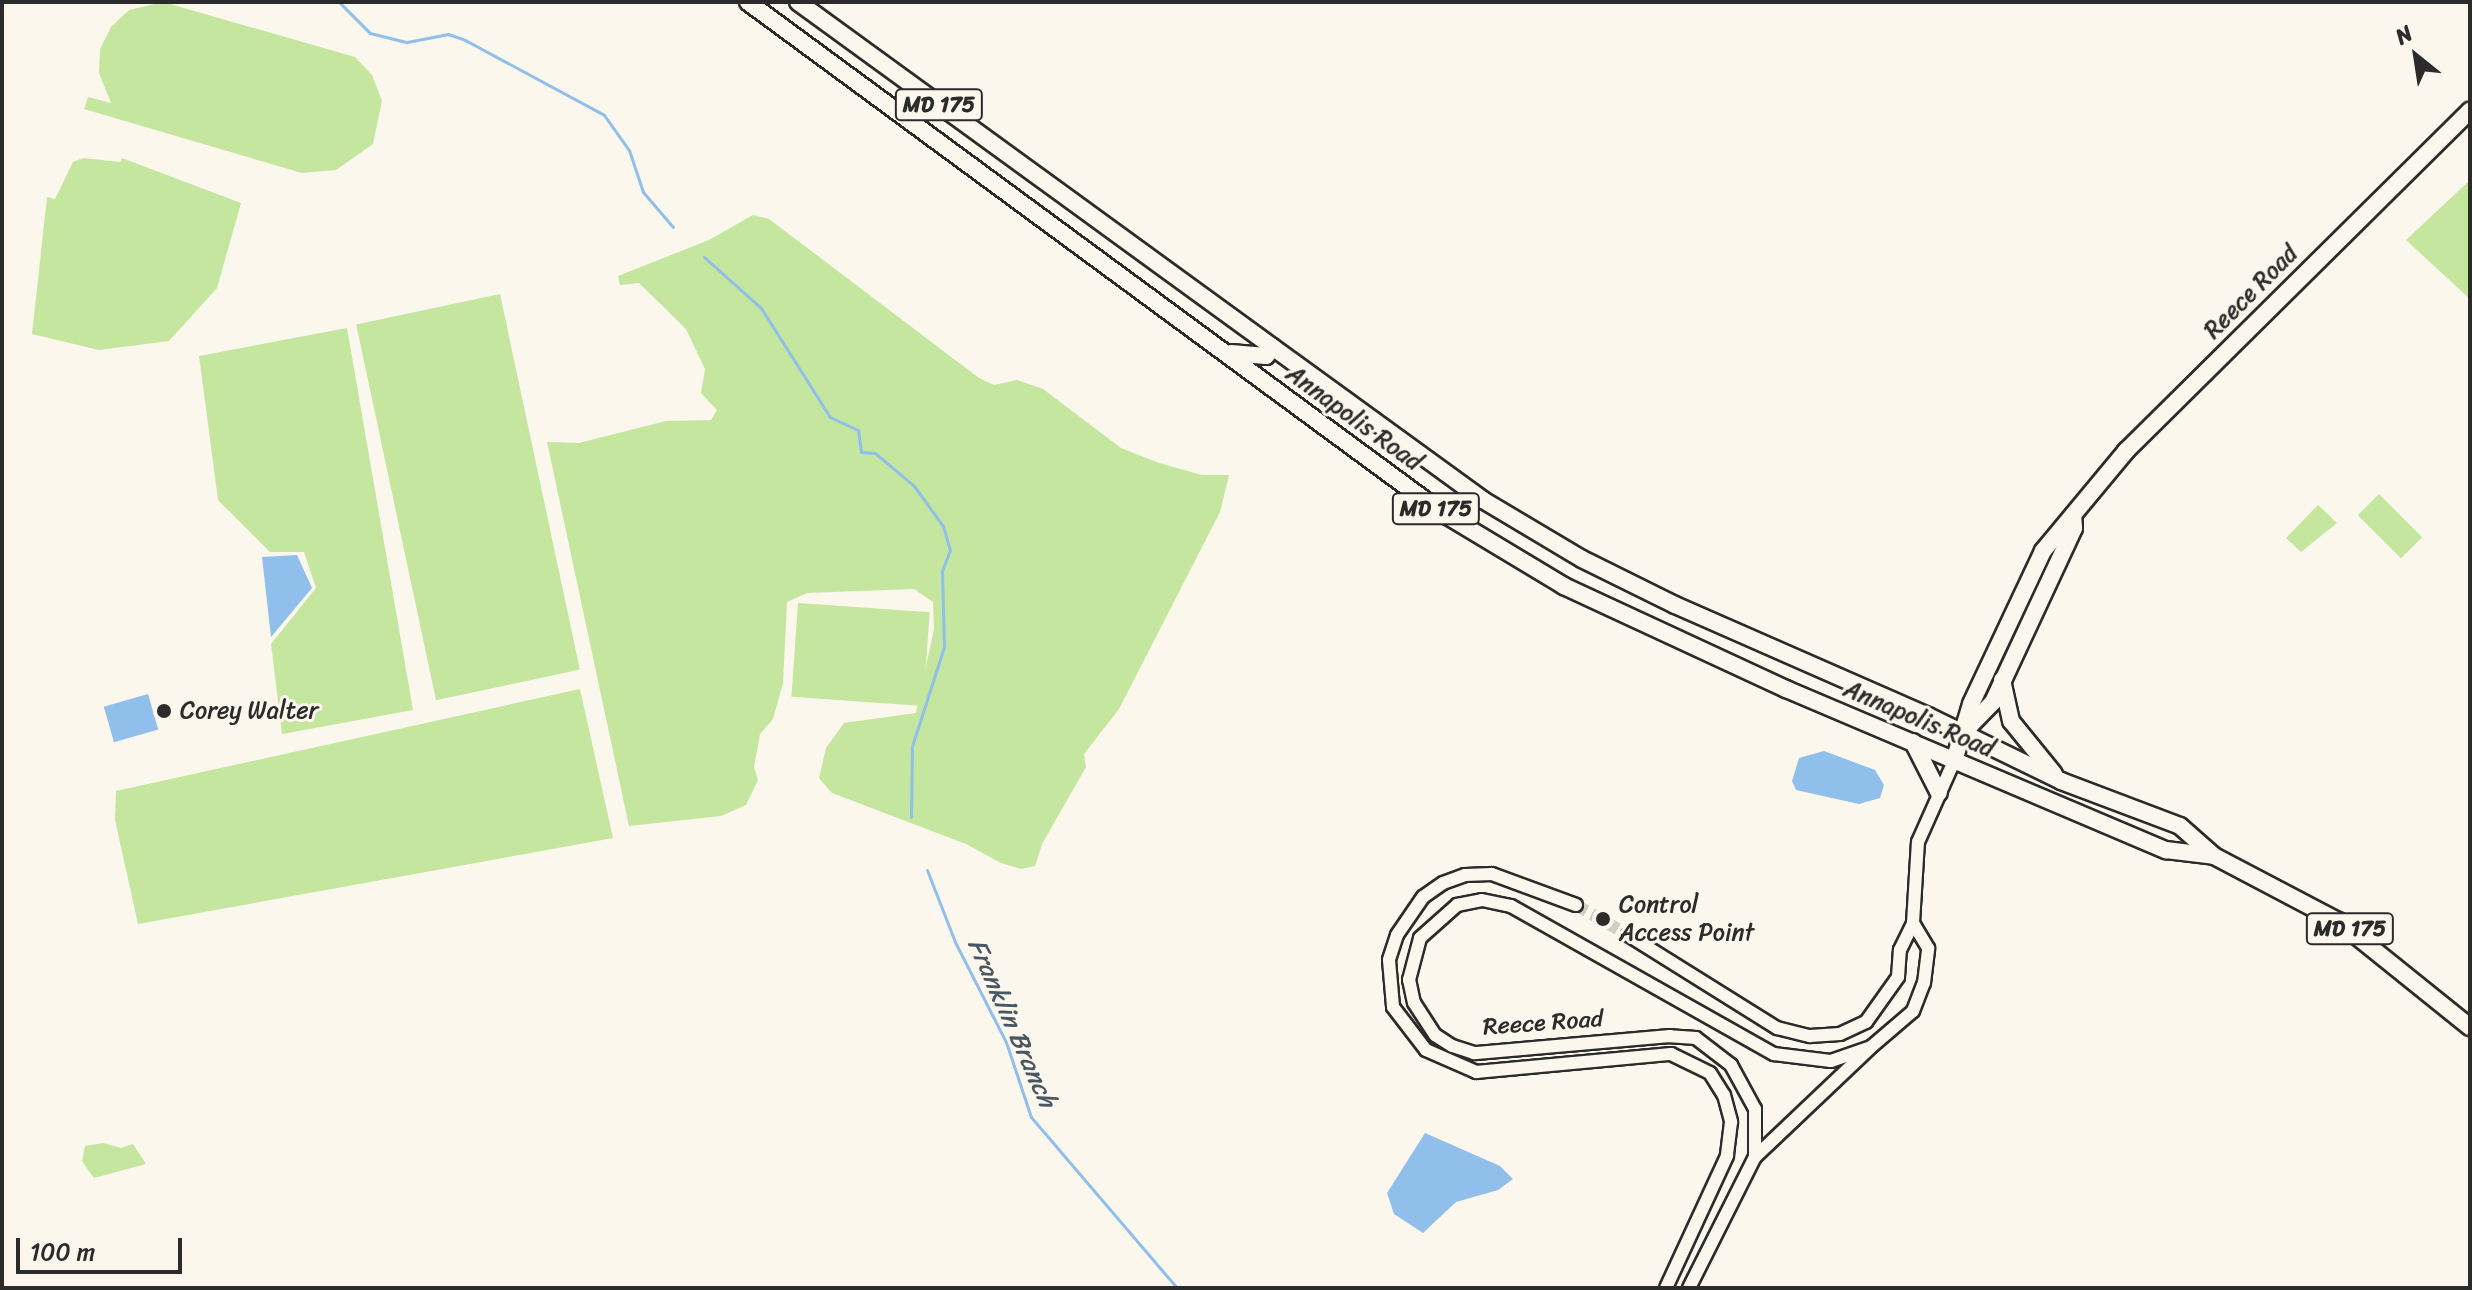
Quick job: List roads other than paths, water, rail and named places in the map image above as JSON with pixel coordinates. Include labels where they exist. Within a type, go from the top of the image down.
[{"type":"main road","name":"Annapolis Road","points":[[748,2],[1441,512],[1564,586],[1954,761],[2166,850],[2214,856]]},
{"type":"main road","name":"Annapolis Road","points":[[798,2],[1273,347],[1394,439],[1582,559],[2061,781],[2180,826],[2214,856],[2338,921],[2470,1027]]},
{"type":"main road","name":"Reece Road","points":[[1954,761],[1961,734],[2043,551],[2073,513],[2126,451],[2470,111]]},
{"type":"main road","points":[[1222,351],[1249,358],[1266,356],[1273,347]]},
{"type":"main road","name":"Reece Road","points":[[1961,734],[1987,713],[2074,528],[2073,513]]},
{"type":"main road","points":[[2002,680],[2011,721],[2061,781]]},
{"type":"main road","points":[[1913,742],[1939,793]]},
{"type":"street","name":"Reece Road","points":[[1628,935],[1777,1028],[1810,1036],[1840,1034],[1866,1022],[1886,1001],[1913,923],[1918,842],[1954,761]]},
{"type":"street","name":"Reece Road","points":[[1576,905],[1492,874],[1465,875],[1443,883],[1423,897],[1397,935],[1389,960],[1393,1007],[1426,1050],[1476,1072],[1671,1054],[1710,1073],[1724,1095],[1731,1122],[1727,1156],[1666,1288]]},
{"type":"street","name":"Reece Road","points":[[1755,1157],[1755,1109],[1745,1084],[1713,1047],[1696,1038],[1474,1053],[1435,1035],[1414,1003],[1409,980],[1420,938],[1457,905],[1482,900],[1511,906],[1774,1054],[1831,1061],[1871,1047]]},
{"type":"street","name":"Reece Road","points":[[1689,1288],[1755,1157],[1913,1011],[1924,983],[1928,948],[1913,923]]},
{"type":"water","points":[[297,555],[312,588],[271,637],[262,557]]},
{"type":"water","points":[[148,694],[158,730],[114,742],[104,707]]},
{"type":"water","points":[[1824,751],[1875,770],[1884,785],[1880,798],[1859,804],[1796,790],[1792,781],[1799,758]]},
{"type":"water","points":[[1425,1133],[1500,1166],[1513,1179],[1498,1190],[1456,1202],[1423,1233],[1394,1214],[1387,1193]]},
{"type":"waterway","name":"Franklin Branch","points":[[339,2],[370,33],[407,42],[448,34],[465,40],[604,115],[629,150],[643,192],[673,227]]},
{"type":"waterway","name":"Franklin Branch","points":[[704,257],[761,308],[830,417],[858,430],[861,452],[875,453],[914,486],[943,526],[950,550],[942,571],[944,647],[912,746],[911,817]]},
{"type":"waterway","name":"Franklin Branch","points":[[927,870],[955,942],[1006,1042],[1031,1117],[1177,1288]]},
{"type":"tunnel","points":[[1576,905],[1628,935]]},
{"type":"place","name":"Corey Walter","points":[[164,711]]},
{"type":"place","name":"Control Access Point","points":[[1603,919]]}]
